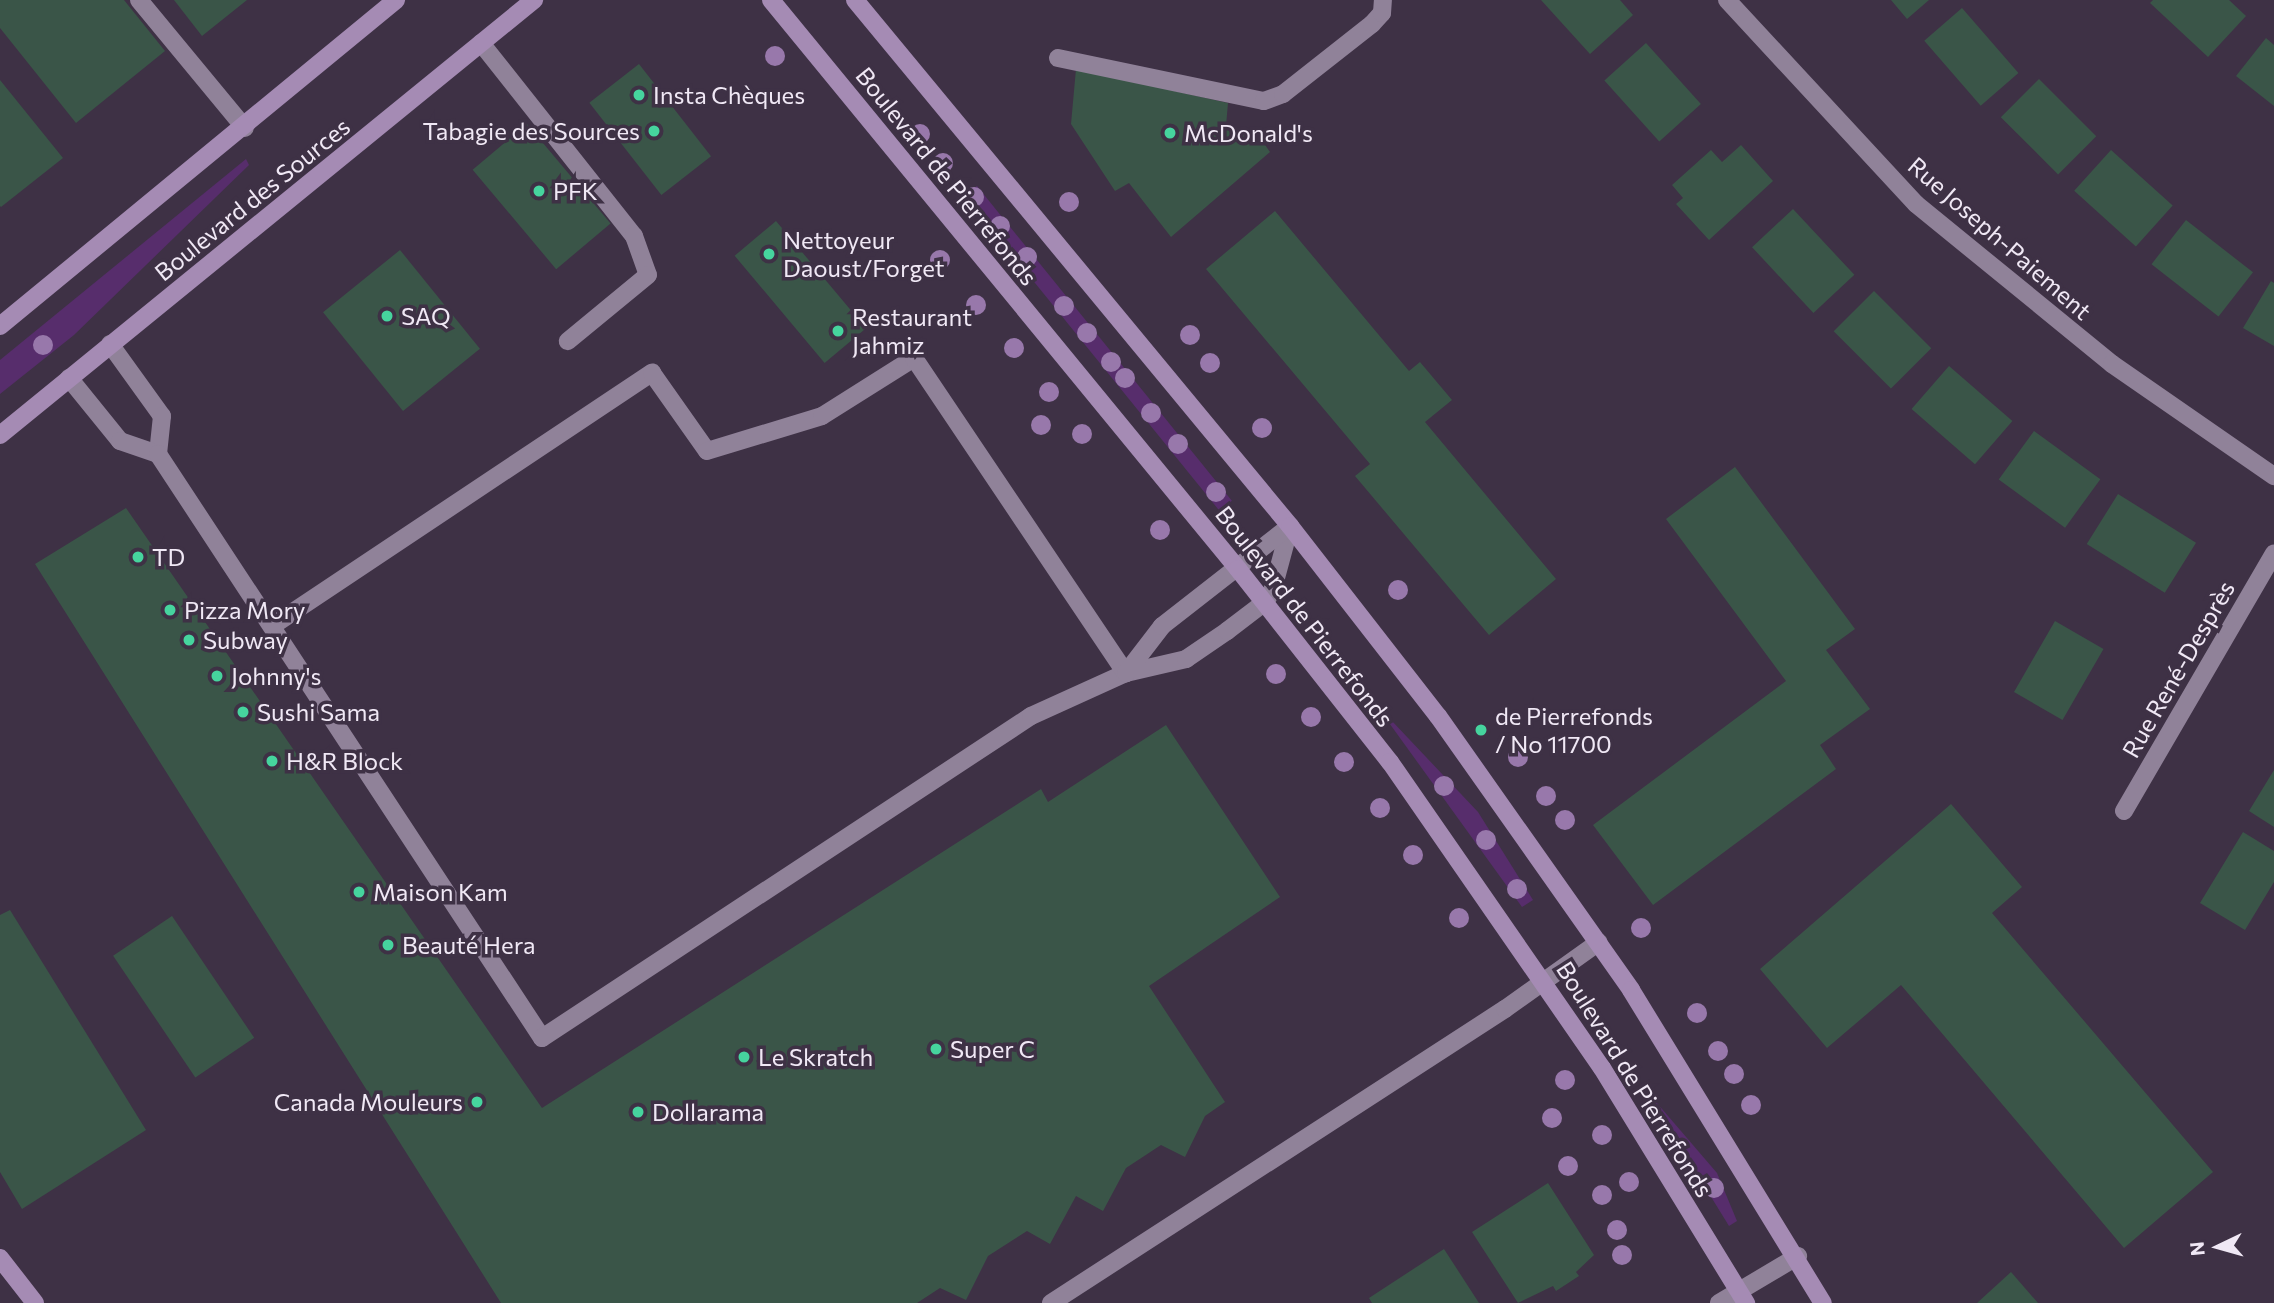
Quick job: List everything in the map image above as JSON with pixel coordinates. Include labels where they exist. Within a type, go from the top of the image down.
[{"type":"main road","points":[[0,327],[245,128],[396,0]]},
{"type":"main road","name":"Boulevard des Sources","points":[[0,435],[534,0]]},
{"type":"main road","name":"Boulevard de Pierrefonds","points":[[771,0],[1265,602],[1390,762],[1544,981],[1742,1297]]},
{"type":"main road","name":"Boulevard de Pierrefonds","points":[[855,0],[1290,526],[1438,716],[1599,942],[1797,1256],[1823,1303]]},
{"type":"main road","points":[[0,1258],[35,1303]]},
{"type":"street","points":[[139,0],[245,128]]},
{"type":"street","points":[[1058,58],[1264,101],[1283,94],[1372,24],[1381,13],[1383,0]]},
{"type":"street","name":"Rue Joseph-Paiement","points":[[1727,0],[1916,204],[2112,364],[2274,476]]},
{"type":"street","points":[[481,43],[634,236],[648,275],[568,341]]},
{"type":"street","points":[[110,345],[162,416],[158,454]]},
{"type":"street","points":[[272,626],[652,373],[706,451],[822,416],[914,358],[1126,673]]},
{"type":"street","points":[[69,378],[120,441],[158,454],[542,1038],[1031,716],[1126,673],[1186,659],[1265,602],[1277,580],[1290,526]]},
{"type":"street","points":[[1126,673],[1162,626],[1290,526]]},
{"type":"street","name":"Rue René-Desprès","points":[[2124,811],[2274,552]]},
{"type":"street","points":[[1051,1303],[1544,981],[1599,942]]},
{"type":"street","points":[[1719,1303],[1742,1297],[1797,1256]]},
{"type":"shaded area","points":[[246,159],[249,165],[74,335],[0,394],[0,360]]},
{"type":"shaded area","points":[[977,186],[1232,501],[1219,511],[965,196]]},
{"type":"shaded area","points":[[1374,702],[1478,812],[1533,900],[1522,907]]},
{"type":"shaded area","points":[[1644,1088],[1717,1173],[1737,1221],[1729,1226]]},
{"type":"building","points":[[0,0],[124,0],[165,51],[76,123],[0,28]]},
{"type":"building","points":[[174,0],[247,0],[202,36]]},
{"type":"building","points":[[1541,0],[1620,0],[1633,15],[1590,54]]},
{"type":"building","points":[[1891,0],[1929,0],[1907,19]]},
{"type":"building","points":[[2153,0],[2229,0],[2246,16],[2208,57],[2150,3]]},
{"type":"building","points":[[1962,8],[2018,73],[1981,106],[1924,41]]},
{"type":"building","points":[[2266,38],[2274,45],[2274,106],[2236,76]]},
{"type":"building","points":[[1646,43],[1701,104],[1659,141],[1604,80]]},
{"type":"building","points":[[639,64],[711,156],[661,195],[589,103]]},
{"type":"building","points":[[1076,69],[1228,103],[1226,126],[1256,132],[1270,152],[1171,237],[1129,183],[1115,191],[1071,124]]},
{"type":"building","points":[[2039,79],[2096,136],[2058,174],[2001,117]]},
{"type":"building","points":[[0,80],[63,158],[1,207],[0,206]]},
{"type":"building","points":[[527,124],[611,224],[556,269],[473,170]]},
{"type":"building","points":[[1741,145],[1773,181],[1709,240],[1676,204],[1683,198],[1672,185],[1711,150],[1722,162]]},
{"type":"building","points":[[2111,150],[2173,206],[2136,246],[2074,191]]},
{"type":"building","points":[[1793,209],[1854,275],[1813,313],[1752,247]]},
{"type":"building","points":[[1275,211],[1409,371],[1420,362],[1452,400],[1425,422],[1556,579],[1489,635],[1355,476],[1370,464],[1206,269]]},
{"type":"building","points":[[2186,220],[2253,272],[2219,316],[2152,264]]},
{"type":"building","points":[[776,221],[866,328],[825,363],[735,256]]},
{"type":"building","points":[[400,250],[480,349],[403,411],[323,312]]},
{"type":"building","points":[[2271,281],[2274,283],[2274,346],[2243,328]]},
{"type":"building","points":[[1874,291],[1931,348],[1891,389],[1834,331]]},
{"type":"building","points":[[1949,366],[2012,421],[1975,464],[1912,409]]},
{"type":"building","points":[[2034,431],[2100,479],[2065,528],[1999,480]]},
{"type":"building","points":[[1735,467],[1855,629],[1826,650],[1870,709],[1820,745],[1836,769],[1653,905],[1593,825],[1786,681],[1666,519]]},
{"type":"building","points":[[2118,494],[2196,543],[2165,593],[2087,544]]},
{"type":"building","points":[[126,508],[542,1108],[1041,789],[1048,802],[1166,725],[1280,897],[1149,986],[1225,1102],[1205,1116],[1185,1157],[1161,1145],[1126,1168],[1103,1211],[1076,1196],[1050,1244],[1027,1231],[988,1256],[966,1300],[940,1288],[917,1303],[501,1303],[35,564]]},
{"type":"building","points":[[2055,621],[2103,649],[2062,720],[2014,692]]},
{"type":"building","points":[[2274,770],[2274,827],[2249,811]]},
{"type":"building","points":[[1951,804],[2022,887],[1992,913],[2213,1172],[2124,1248],[1901,985],[1827,1048],[1760,969]]},
{"type":"building","points":[[2243,832],[2274,851],[2274,882],[2245,930],[2200,903]]},
{"type":"building","points":[[10,910],[146,1130],[22,1209],[0,1172],[0,915]]},
{"type":"building","points":[[172,916],[254,1038],[195,1078],[113,956]]},
{"type":"building","points":[[1548,1183],[1594,1255],[1576,1272],[1579,1276],[1556,1291],[1553,1286],[1518,1303],[1472,1232]]},
{"type":"building","points":[[1444,1249],[1479,1303],[1372,1303],[1369,1298]]},
{"type":"building","points":[[2011,1272],[2038,1303],[1977,1303]]},
{"type":"place","name":"Insta Chèques","points":[[639,95]]},
{"type":"place","name":"Tabagie des Sources","points":[[654,131]]},
{"type":"place","name":"McDonald's","points":[[1170,133]]},
{"type":"place","name":"PFK","points":[[539,191]]},
{"type":"place","name":"Nettoyeur Daoust/Forget","points":[[769,254]]},
{"type":"place","name":"SAQ","points":[[387,316]]},
{"type":"place","name":"Restaurant Jahmiz","points":[[838,331]]},
{"type":"place","name":"TD","points":[[138,557]]},
{"type":"place","name":"Pizza Mory","points":[[170,610]]},
{"type":"place","name":"Subway","points":[[189,640]]},
{"type":"place","name":"Johnny's","points":[[217,676]]},
{"type":"place","name":"Sushi Sama","points":[[243,712]]},
{"type":"place","name":"de Pierrefonds / No 11700","points":[[1481,730]]},
{"type":"place","name":"H&R Block","points":[[272,761]]},
{"type":"place","name":"Maison Kam","points":[[359,892]]},
{"type":"place","name":"Beauté Hera","points":[[388,945]]},
{"type":"place","name":"Super C","points":[[936,1049]]},
{"type":"place","name":"Le Skratch","points":[[744,1057]]},
{"type":"place","name":"Canada Mouleurs","points":[[477,1102]]},
{"type":"place","name":"Dollarama","points":[[638,1112]]}]
